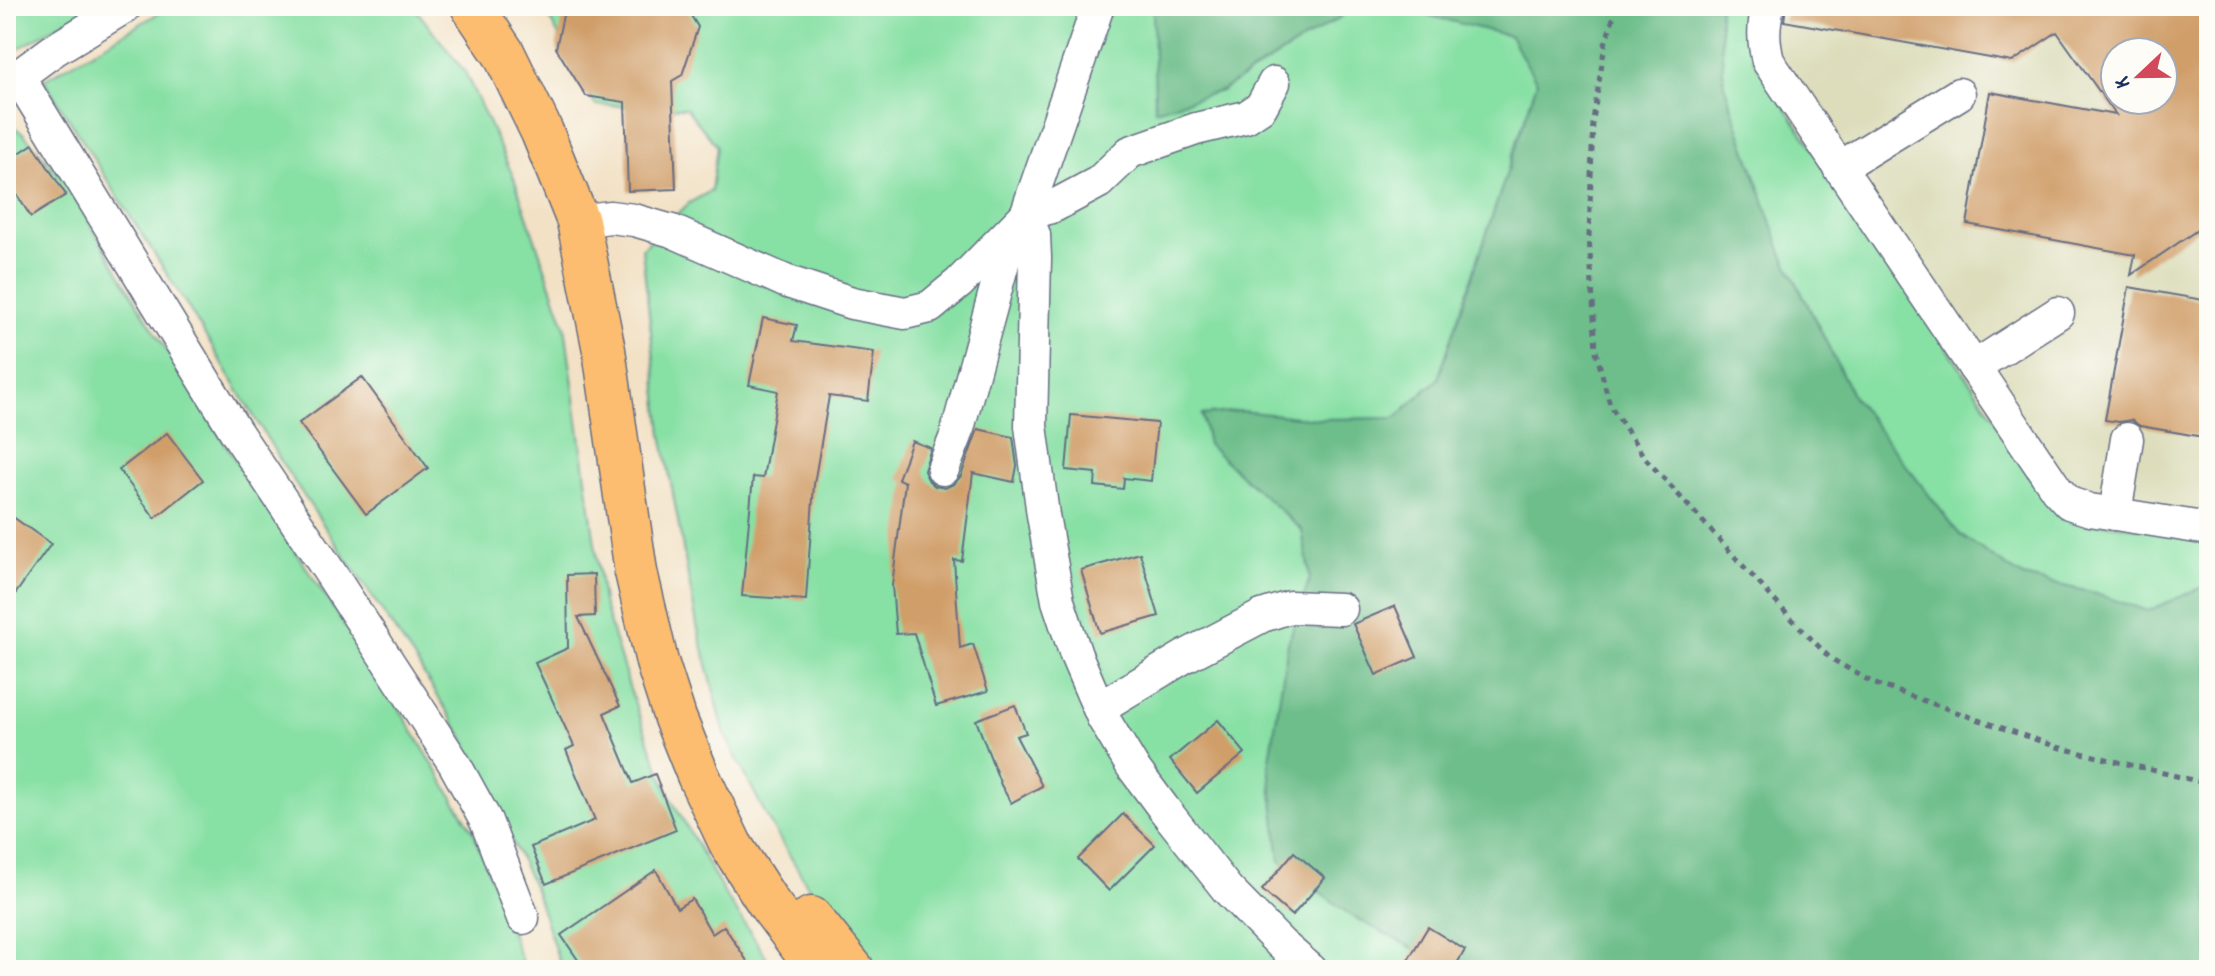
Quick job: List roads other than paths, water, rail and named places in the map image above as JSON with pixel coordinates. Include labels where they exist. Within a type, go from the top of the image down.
[{"type":"main road","points":[[472,6],[504,54],[586,220],[620,323],[651,527],[689,687],[728,784],[784,885],[853,970]]},
{"type":"main road","points":[[504,6],[549,96],[588,191],[586,220],[636,572],[657,662],[675,718],[731,845],[769,904],[819,970]]},
{"type":"street","points":[[126,6],[12,80],[236,432],[454,763],[486,821],[523,918]]},
{"type":"street","points":[[943,469],[956,436],[1004,259],[1026,215],[1098,6]]},
{"type":"street","points":[[1768,6],[1764,22],[1768,61],[2057,490],[2069,503],[2090,510],[2209,529]]},
{"type":"street","points":[[586,220],[610,217],[634,220],[672,231],[785,281],[852,303],[905,313],[930,307],[959,283],[1026,215],[1054,206],[1099,182],[1130,152],[1196,129],[1246,117],[1261,107],[1274,83]]},
{"type":"street","points":[[1839,168],[1959,94]]},
{"type":"street","points":[[1026,215],[1034,235],[1035,258],[1031,426],[1058,601],[1076,655],[1099,708],[1132,766],[1227,889],[1311,970]]},
{"type":"street","points":[[1974,367],[2058,313]]},
{"type":"street","points":[[2115,514],[2127,439]]},
{"type":"street","points":[[1099,708],[1184,657],[1262,616],[1290,607],[1341,609]]}]
